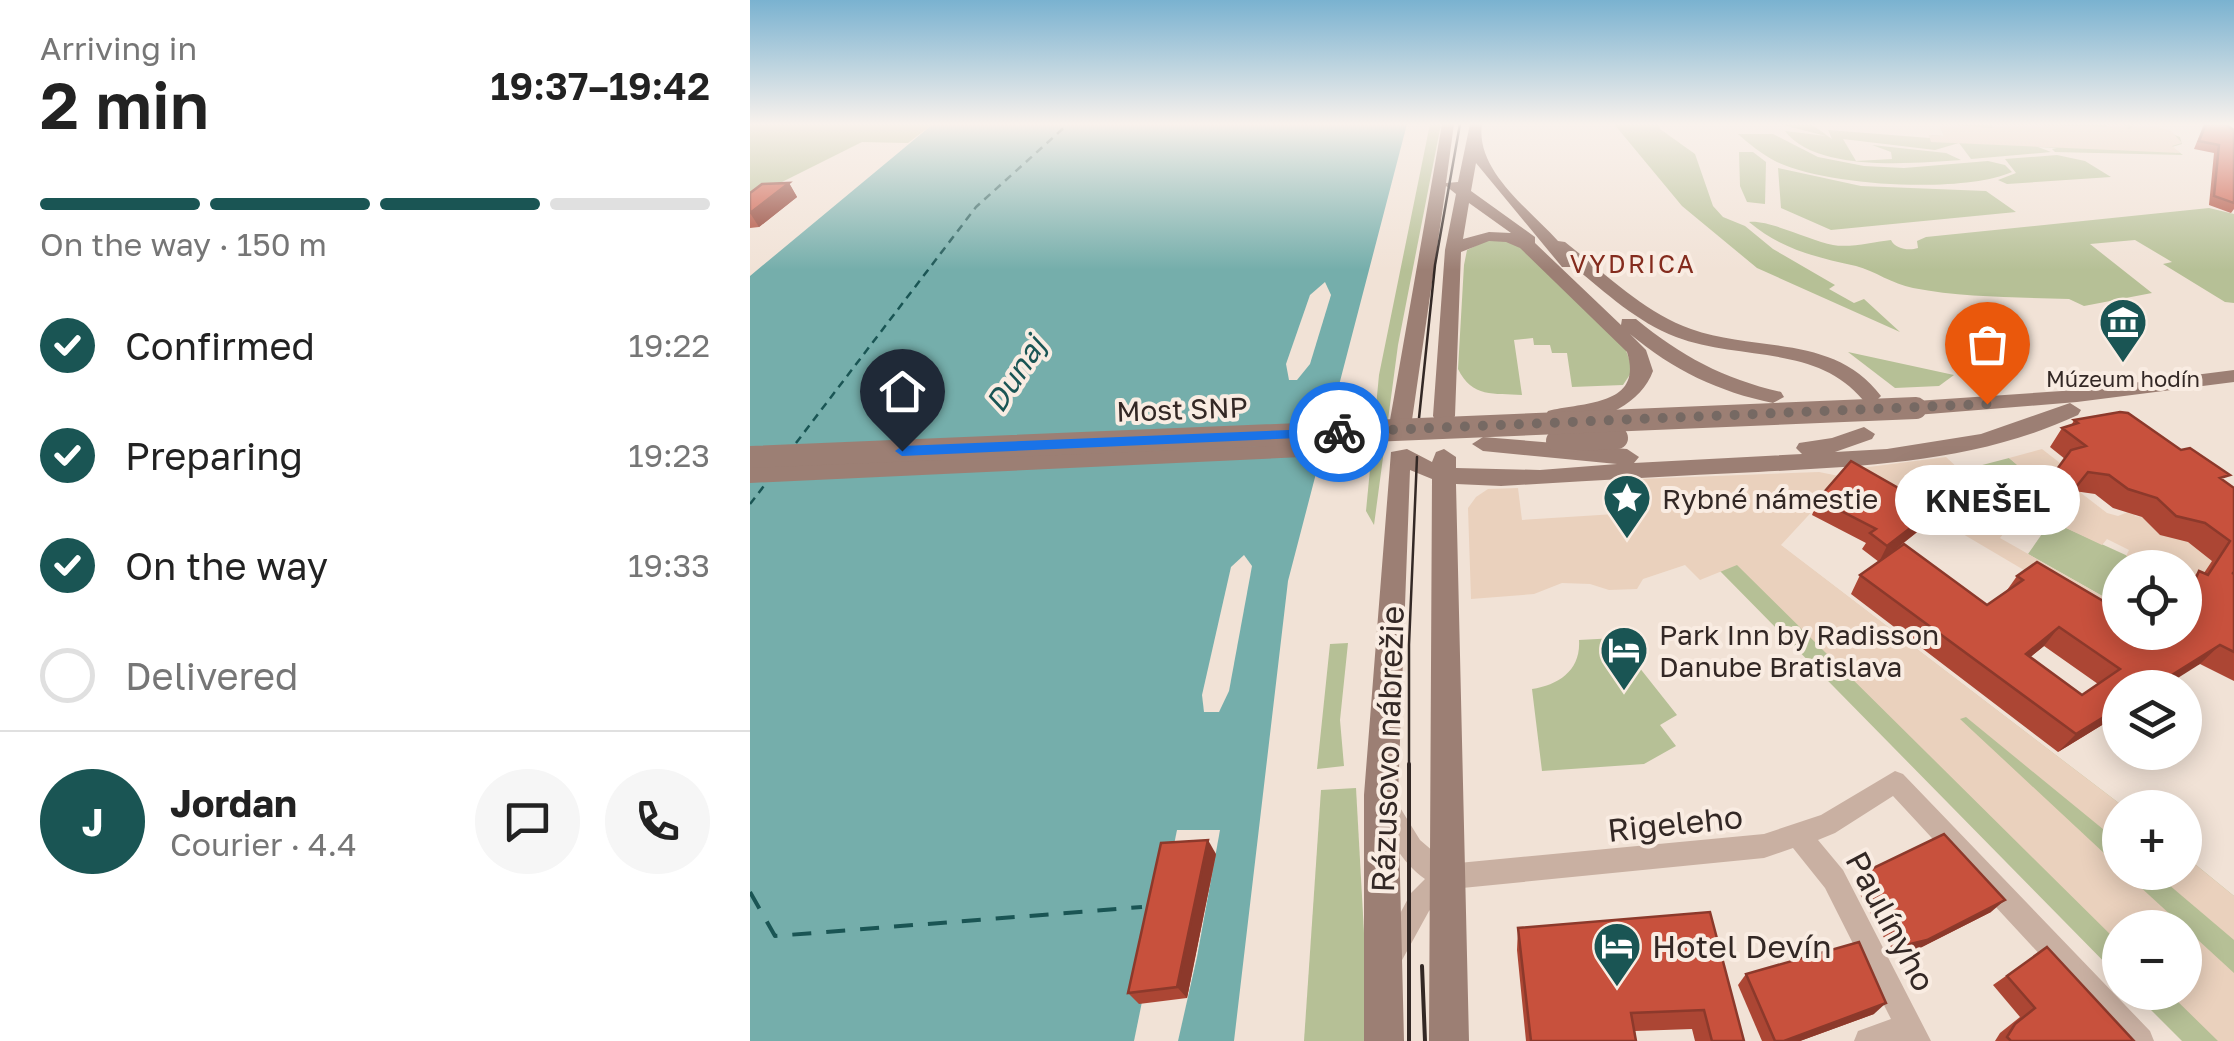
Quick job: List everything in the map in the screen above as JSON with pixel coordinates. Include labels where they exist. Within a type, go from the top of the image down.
[{"type":"main road","points":[[1401,420],[1440,173]]},
{"type":"main road","points":[[1444,409],[1452,250],[1468,173]]},
{"type":"main road","points":[[1489,173],[1579,276],[1667,354],[1712,380],[1759,395],[1921,416],[2070,410],[2234,389]]},
{"type":"main road","points":[[1439,176],[1521,232],[1544,260]]},
{"type":"main road","points":[[1434,199],[1464,192],[1487,192],[1633,306],[1662,324],[1708,341],[1824,362],[1859,380],[1870,396]]},
{"type":"main road","points":[[1452,250],[1481,236],[1504,236],[1526,244],[1629,341],[1641,360],[1639,384],[1611,404],[1490,435]]},
{"type":"main road","points":[[1921,416],[2234,376]]},
{"type":"main road","points":[[1444,466],[1479,479],[1910,454],[1942,450],[2050,420],[2070,410]]},
{"type":"main road","name":"Most SNP","points":[[750,475],[1921,416]]},
{"type":"main road","points":[[1490,435],[1601,457],[1835,445],[1864,434]]},
{"type":"main road","name":"Most SNP","points":[[750,457],[1490,435]]},
{"type":"main road","name":"Rázusovo nábrežie","points":[[1384,1041],[1381,796],[1403,457],[1425,469],[1444,466],[1450,1041]]},
{"type":"main road","points":[[1443,526],[1459,496],[1479,479]]},
{"type":"street","name":"Rigeleho","points":[[1446,876],[1726,852],[1799,836],[1827,825],[1895,782],[2140,1041]]},
{"type":"street","points":[[1381,796],[1408,847],[1420,860],[1446,876],[1420,902],[1395,945],[1384,992]]},
{"type":"street","name":"Paulínyho","points":[[1799,836],[1834,879],[1912,1034]]},
{"type":"street","points":[[1868,1041],[1912,1034]]},
{"type":"green space","points":[[750,173],[801,173],[750,198]]},
{"type":"green space","points":[[1420,173],[1432,173],[1398,345],[1374,525],[1366,511],[1379,375]]},
{"type":"green space","points":[[1654,173],[1701,173],[1713,206],[1723,217],[1745,226],[1773,249],[1835,285],[1829,289],[1854,303],[1864,299],[1900,332],[1757,268],[1682,206]]},
{"type":"green space","points":[[1740,173],[1766,173],[1765,204],[1747,202]]},
{"type":"green space","points":[[1778,173],[1799,173],[1861,186],[1986,191],[2016,212],[1831,230],[1781,208]]},
{"type":"green space","points":[[1809,173],[2010,173],[1990,179],[1928,185]]},
{"type":"green space","points":[[2016,173],[2104,173],[2111,177],[2007,184],[1998,180]]},
{"type":"green space","points":[[2209,208],[2234,214],[2234,303],[2225,302],[2163,264],[2172,262],[2135,240],[2090,244],[2152,293],[2084,306],[2069,299],[1971,295],[1905,286],[1863,268],[1787,246],[1749,222],[1768,224],[1833,245],[1891,240],[1899,247],[1911,249],[1918,248],[1917,241],[1926,237]]},
{"type":"green space","points":[[1490,239],[1508,240],[1527,250],[1623,342],[1633,370],[1623,385],[1572,387],[1567,353],[1552,353],[1550,345],[1534,345],[1533,338],[1514,340],[1522,395],[1493,394],[1470,385],[1458,369],[1464,265],[1467,250]]},
{"type":"green space","points":[[1848,352],[1954,375],[1939,386],[1895,388]]},
{"type":"green space","points":[[2009,458],[2026,471],[2001,500],[1967,469]]},
{"type":"green space","points":[[2051,521],[2115,550],[2102,550],[2102,596],[2028,554]]},
{"type":"green space","points":[[1780,545],[2102,790],[2102,890],[2202,890],[2202,870],[2234,896],[2234,1041],[2182,1041],[2151,1010],[2202,1010],[2202,910],[2102,910],[2102,960],[1720,571]]},
{"type":"green space","points":[[1616,638],[1677,715],[1660,725],[1676,746],[1644,764],[1542,771],[1532,689],[1559,680],[1572,668],[1579,640]]},
{"type":"green space","points":[[1348,643],[1340,720],[1344,766],[1317,769],[1330,644]]},
{"type":"green space","points":[[1356,788],[1370,1041],[1304,1041],[1321,790]]},
{"type":"shaded area","points":[[2042,449],[2060,463],[2000,538],[2102,596],[2102,616],[1853,469],[1946,457],[1960,470],[1967,469],[1980,479],[1976,480],[2001,500],[2025,472],[2009,458]]},
{"type":"shaded area","points":[[1819,472],[1844,477],[1781,545],[2102,790],[2102,828],[1966,717],[1960,719],[2102,851],[2102,890],[2144,890],[2165,910],[2102,910],[2102,926],[1737,565],[1700,580],[1685,565],[1643,579],[1637,589],[1609,590],[1590,584],[1562,583],[1534,594],[1471,599],[1468,508],[1476,497],[1488,489],[1518,488],[1522,520],[1647,512],[1638,479]]},
{"type":"shaded area","points":[[2080,484],[2081,493],[2107,513],[2118,516],[2133,510],[2138,514],[2134,516],[2142,517],[2164,536],[2177,527],[2225,564],[2202,580],[2202,550],[2129,550],[2107,539],[2102,545],[2051,521]]},
{"type":"shaded area","points":[[2202,870],[2234,896],[2234,940],[2202,910],[2175,890],[2202,890]]},
{"type":"shaded area","points":[[2202,944],[2234,973],[2234,1041],[2218,1041],[2186,1010],[2202,1010]]},
{"type":"water","name":"Dunaj","points":[[875,173],[1394,173],[1288,581],[1234,1041],[750,1041],[750,276]]},
{"type":"pier","points":[[1325,282],[1331,295],[1310,364],[1297,380],[1289,380],[1286,364],[1310,295]]},
{"type":"pier","points":[[1244,555],[1252,566],[1229,691],[1219,712],[1204,712],[1202,695],[1231,567]]},
{"type":"pier","points":[[1177,830],[1220,830],[1197,957],[1178,1041],[1134,1041]]},
{"type":"building","points":[[2216,173],[2234,173],[2234,203],[2214,196]]},
{"type":"building","points":[[789,183],[750,213],[750,193],[762,184]]},
{"type":"building","points":[[2128,413],[2181,450],[2190,448],[2230,475],[2220,478],[2234,488],[2234,652],[2220,645],[2180,670],[2119,670],[2059,627],[2026,654],[2082,695],[2102,681],[2102,718],[2076,734],[1860,575],[1904,544],[1987,605],[2023,580],[2017,576],[2037,562],[2102,600],[2102,650],[2202,650],[2202,572],[2208,575],[2230,541],[2205,523],[2176,516],[2157,498],[2128,489],[2109,475],[2088,472],[2064,502],[2041,491],[2071,450],[2086,446],[2062,428],[2078,423],[2074,420]]},
{"type":"building","points":[[1851,461],[1935,509],[1887,546],[1870,533],[1876,529],[1818,499]]},
{"type":"building","points":[[1944,834],[2005,900],[1927,940],[1906,945],[1865,872]]},
{"type":"building","points":[[1208,840],[1177,987],[1128,993],[1161,843]]},
{"type":"building","name":"Hotel Devín","points":[[1710,912],[1744,1041],[1712,1041],[1704,1010],[1631,1013],[1636,1041],[1531,1041],[1518,928]]},
{"type":"building","points":[[1859,942],[1886,1003],[1775,1041],[1746,974]]},
{"type":"building","points":[[2047,947],[2134,1041],[2011,1041],[2007,1037],[2015,1024],[2035,1008],[2007,976]]},
{"type":"ferry route","points":[[796,443],[976,207],[1014,173]]},
{"type":"ferry route","points":[[750,504],[767,482]]},
{"type":"ferry route","points":[[750,892],[775,936],[1142,907]]},
{"type":"tram line","points":[[1419,418],[1435,265],[1451,173]]},
{"type":"tram line","points":[[1409,1041],[1409,645],[1417,457]]},
{"type":"tram line","points":[[1422,966],[1425,1041]]},
{"type":"way so far","points":[[1339,432],[1987,404]]},
{"type":"place","name":"Múzeum hodín","points":[[2123,364]]},
{"type":"place","name":"KNEŠEL","points":[[1987,404]]},
{"type":"place","name":"Rybné námestie","points":[[1627,540]]},
{"type":"place","name":"Park Inn by Radisson Danube Bratislava","points":[[1624,692]]},
{"type":"place","name":"Hotel Devín","points":[[1617,988]]},
{"type":"district","name":"VYDRICA","points":[[1633,263]]},
{"type":"route","points":[[902,451],[1339,432]]}]
